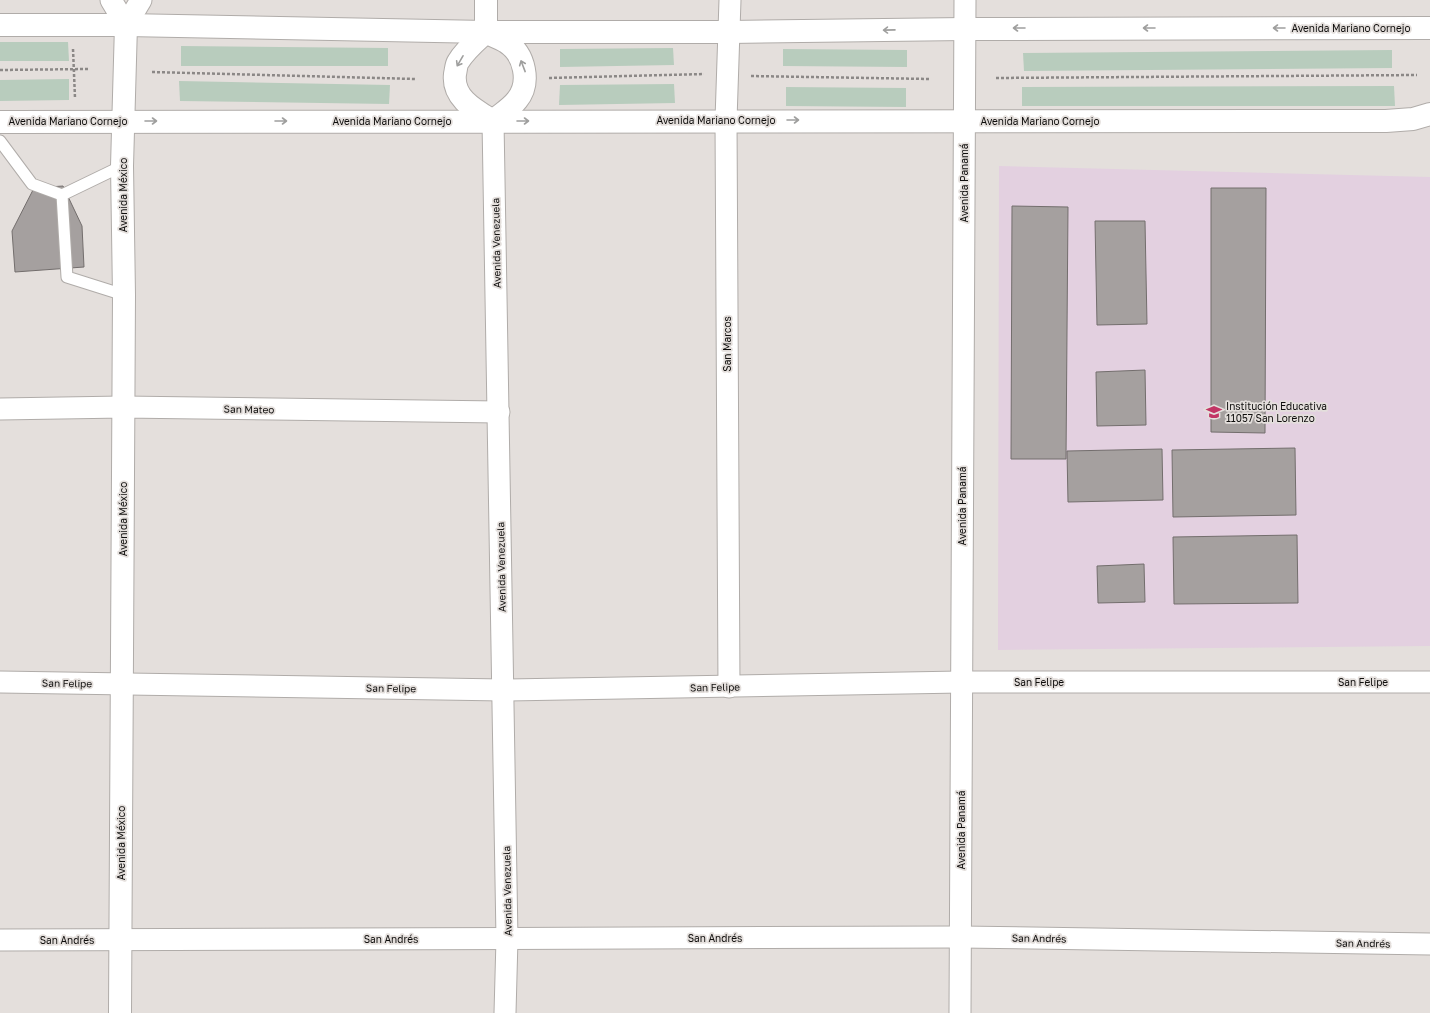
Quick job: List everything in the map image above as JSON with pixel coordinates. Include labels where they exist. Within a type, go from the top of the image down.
[{"type":"street","points":[[111,0],[126,25]]},
{"type":"street","name":"Avenida México","points":[[120,1013],[124,295],[122,166],[126,25],[141,0]]},
{"type":"street","points":[[486,0],[486,32],[456,63],[454,81],[461,97],[474,109],[493,120],[517,100],[523,89],[525,73],[518,53],[507,43],[486,32]]},
{"type":"street","name":"San Marcos","points":[[729,687],[726,120],[730,0]]},
{"type":"street","name":"Avenida Panamá","points":[[960,1013],[965,0]]},
{"type":"street","name":"Avenida Mariano Cornejo","points":[[0,25],[126,25],[486,32],[729,32],[965,28],[1430,28]]},
{"type":"street","name":"Avenida Mariano Cornejo","points":[[0,122],[493,120],[1386,121],[1413,119],[1430,114]]},
{"type":"street","name":"Avenida Venezuela","points":[[493,120],[508,939],[505,1013]]},
{"type":"street","name":"San Mateo","points":[[0,409],[123,407],[499,412]]},
{"type":"street","name":"San Felipe","points":[[0,682],[503,690],[961,682],[1430,682]]},
{"type":"street","name":"San Andrés","points":[[0,940],[960,937],[1430,944]]},
{"type":"lane","points":[[0,141],[32,184],[62,195],[122,166]]},
{"type":"lane","points":[[62,195],[67,277],[124,295]]},
{"type":"path","points":[[73,42],[75,99]]},
{"type":"path","points":[[0,70],[88,69]]},
{"type":"path","points":[[152,72],[416,79]]},
{"type":"path","points":[[543,78],[705,74]]},
{"type":"path","points":[[996,78],[1417,75]]},
{"type":"path","points":[[748,76],[931,79]]},
{"type":"shaded area","name":"Institución Educativa 11057 San Lorenzo","points":[[999,166],[1430,177],[1430,646],[998,650]]},
{"type":"green space","points":[[0,42],[68,42],[69,61],[0,61]]},
{"type":"green space","points":[[181,46],[388,48],[388,66],[181,66]]},
{"type":"green space","points":[[673,48],[674,65],[560,67],[560,49]]},
{"type":"green space","points":[[783,49],[907,50],[907,67],[783,66]]},
{"type":"green space","points":[[1392,50],[1392,68],[1024,71],[1023,53]]},
{"type":"green space","points":[[69,79],[69,100],[0,101],[0,80]]},
{"type":"green space","points":[[179,81],[390,85],[389,104],[180,101]]},
{"type":"green space","points":[[674,84],[675,103],[559,105],[560,85]]},
{"type":"green space","points":[[1394,86],[1395,106],[1022,106],[1022,87]]},
{"type":"green space","points":[[786,87],[906,88],[906,107],[786,106]]},
{"type":"building","points":[[63,186],[82,226],[84,267],[15,272],[12,231],[34,188]]},
{"type":"building","points":[[1211,188],[1266,188],[1265,433],[1211,432]]},
{"type":"building","points":[[1012,206],[1068,207],[1066,459],[1011,459]]},
{"type":"building","points":[[1095,221],[1145,221],[1147,324],[1097,325]]},
{"type":"building","points":[[1145,370],[1146,425],[1097,426],[1096,372]]},
{"type":"building","points":[[1295,448],[1296,515],[1173,517],[1172,450]]},
{"type":"building","points":[[1162,449],[1163,500],[1068,502],[1067,451]]},
{"type":"building","points":[[1297,535],[1298,603],[1174,604],[1173,537]]},
{"type":"building","points":[[1144,564],[1145,602],[1098,603],[1097,566]]},
{"type":"place","name":"Institución Educativa 11057 San Lorenzo","points":[[1214,412]]}]
